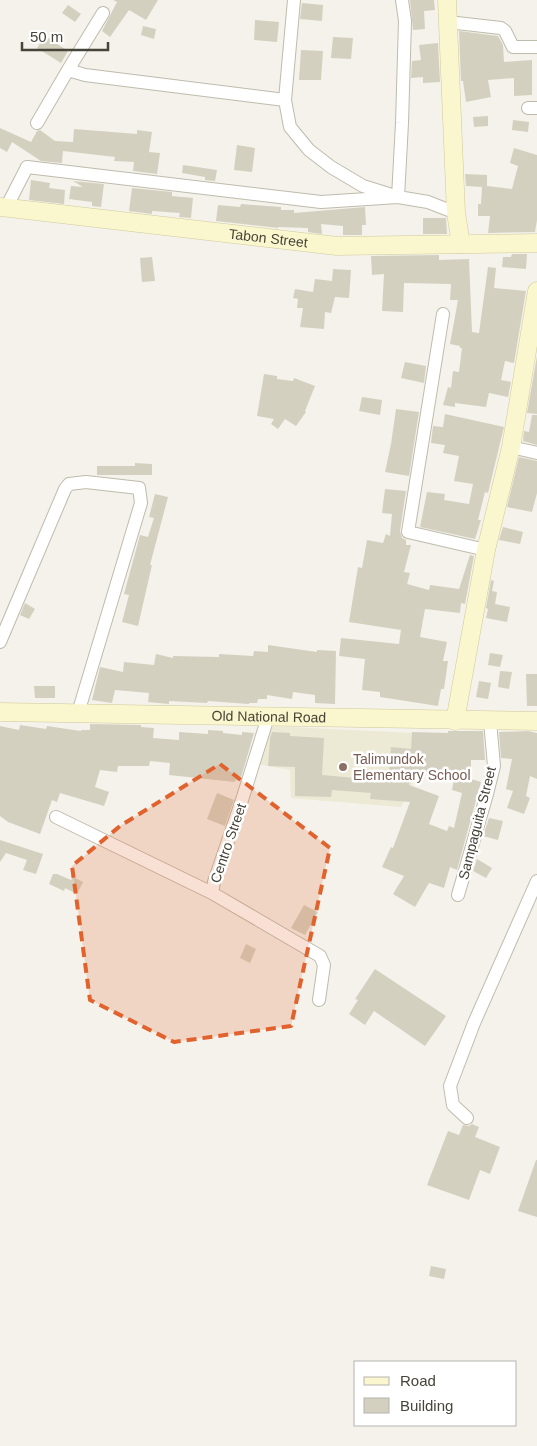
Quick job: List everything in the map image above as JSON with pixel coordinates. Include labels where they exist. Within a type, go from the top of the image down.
[{"type":"street","points":[[294,0],[285,100],[290,127],[309,150],[331,167],[363,186],[398,197],[428,202],[456,213]]},
{"type":"street","points":[[398,197],[402,123],[404,21],[402,0]]},
{"type":"street","points":[[447,0],[456,213],[461,244]]},
{"type":"street","points":[[36,124],[103,13]]},
{"type":"street","points":[[448,22],[501,28],[505,31],[513,47],[537,47]]},
{"type":"street","points":[[68,70],[85,76],[285,100]]},
{"type":"street","points":[[3,207],[27,168],[321,202],[398,197]]},
{"type":"street","name":"Tabon Street","points":[[3,207],[336,246],[537,243]]},
{"type":"street","points":[[455,721],[486,550],[511,447],[537,290]]},
{"type":"street","points":[[443,314],[408,532],[486,550]]},
{"type":"street","points":[[511,447],[537,454]]},
{"type":"street","points":[[0,642],[69,484],[86,482],[140,488],[141,503],[78,714]]},
{"type":"street","name":"Old National Road","points":[[0,712],[537,721]]},
{"type":"street","name":"Centro Street","points":[[268,717],[212,893],[320,956],[324,965],[319,1000]]},
{"type":"street","name":"Sampaguita Street","points":[[458,895],[494,766],[490,721]]},
{"type":"street","points":[[56,817],[212,893]]},
{"type":"street","points":[[467,1118],[453,1105],[450,1086],[474,1023],[537,881]]},
{"type":"highlighted area","points":[[220,764],[330,848],[291,1026],[174,1042],[90,1000],[72,866],[120,826]]},
{"type":"shaded area","name":"Talimundok Elementary School","points":[[268,726],[413,733],[413,783],[401,807],[291,798],[290,770],[257,764]]},
{"type":"building","points":[[113,0],[158,0],[146,20],[129,10],[110,37],[102,31],[117,2]]},
{"type":"building","points":[[410,0],[434,0],[435,10],[424,11],[425,29],[413,30]]},
{"type":"building","points":[[302,3],[323,5],[322,21],[300,19]]},
{"type":"building","points":[[68,5],[81,14],[75,22],[62,13]]},
{"type":"building","points":[[255,20],[279,22],[277,42],[254,40]]},
{"type":"building","points":[[143,26],[156,29],[154,39],[141,35]]},
{"type":"building","points":[[459,31],[498,36],[503,45],[504,62],[532,60],[532,95],[514,96],[514,78],[488,80],[491,97],[466,102],[463,81],[461,81]]},
{"type":"building","points":[[45,36],[68,51],[61,63],[37,48]]},
{"type":"building","points":[[333,37],[353,38],[351,59],[331,58]]},
{"type":"building","points":[[438,43],[440,82],[423,83],[423,77],[411,78],[412,61],[421,60],[419,45]]},
{"type":"building","points":[[301,50],[323,51],[321,80],[299,80]]},
{"type":"building","points":[[488,116],[488,126],[474,127],[473,117]]},
{"type":"building","points":[[513,120],[529,122],[528,132],[512,130]]},
{"type":"building","points":[[0,128],[31,142],[37,131],[40,130],[55,141],[73,142],[74,129],[137,134],[137,130],[152,132],[149,152],[160,153],[157,174],[133,171],[134,162],[114,161],[115,157],[63,151],[62,163],[41,161],[12,142],[7,152],[0,148]]},
{"type":"building","points":[[237,145],[255,148],[252,172],[234,170]]},
{"type":"building","points":[[514,148],[537,155],[537,220],[535,232],[488,233],[490,216],[478,216],[478,204],[481,204],[482,187],[466,186],[465,174],[487,175],[487,186],[512,189],[518,166],[510,163]]},
{"type":"building","points":[[183,165],[217,170],[215,181],[205,180],[205,177],[182,173]]},
{"type":"building","points":[[31,180],[50,183],[49,188],[65,190],[64,204],[29,200]]},
{"type":"building","points":[[73,181],[104,184],[101,207],[92,206],[92,202],[69,199],[71,186],[83,187]]},
{"type":"building","points":[[132,188],[172,192],[172,196],[193,198],[191,218],[179,217],[180,213],[152,211],[152,214],[129,211]]},
{"type":"building","points":[[241,204],[281,207],[281,210],[294,210],[294,213],[365,207],[366,225],[362,225],[362,235],[343,235],[343,226],[321,224],[322,234],[308,232],[308,228],[278,228],[216,221],[218,205],[240,207]]},
{"type":"building","points":[[423,218],[446,218],[447,234],[423,234]]},
{"type":"building","points":[[512,254],[527,254],[526,269],[502,267],[503,257],[511,257]]},
{"type":"building","points":[[439,255],[439,260],[469,259],[472,332],[479,333],[488,267],[496,268],[494,288],[526,291],[514,363],[505,361],[501,380],[511,382],[508,397],[489,393],[486,407],[455,403],[455,407],[443,405],[448,387],[451,388],[453,371],[459,372],[462,348],[450,344],[458,300],[450,300],[451,284],[404,283],[403,312],[382,311],[384,274],[372,275],[371,256]]},
{"type":"building","points":[[152,257],[155,281],[142,282],[140,258]]},
{"type":"building","points":[[333,269],[351,270],[349,298],[335,297],[331,313],[325,312],[324,329],[300,327],[303,308],[297,308],[298,299],[293,298],[295,289],[313,292],[315,279],[332,281]]},
{"type":"building","points":[[537,356],[537,414],[527,413]]},
{"type":"building","points":[[405,362],[426,366],[424,383],[401,378]]},
{"type":"building","points":[[264,374],[277,376],[277,379],[293,381],[294,378],[315,386],[306,412],[296,426],[285,419],[278,429],[271,424],[274,419],[257,416]]},
{"type":"building","points":[[362,397],[382,400],[380,415],[359,411]]},
{"type":"building","points":[[396,409],[419,412],[409,476],[385,472]]},
{"type":"building","points":[[445,414],[504,427],[488,493],[485,492],[478,520],[481,520],[475,539],[420,527],[427,492],[445,494],[444,500],[469,504],[473,484],[454,481],[459,456],[443,453],[445,445],[431,443],[433,426],[443,427]]},
{"type":"building","points":[[532,415],[537,415],[537,445],[523,441],[524,431],[529,432]]},
{"type":"building","points":[[519,457],[537,461],[537,493],[532,512],[507,507]]},
{"type":"building","points":[[135,463],[152,464],[152,475],[97,475],[97,466],[135,466]]},
{"type":"building","points":[[385,489],[406,491],[400,531],[402,538],[406,540],[406,545],[411,545],[404,572],[410,573],[407,584],[429,590],[430,585],[459,589],[470,555],[474,556],[465,604],[461,603],[460,613],[425,609],[420,637],[447,642],[443,661],[448,661],[444,689],[441,689],[438,706],[380,697],[380,692],[362,690],[365,659],[339,656],[341,638],[399,644],[401,630],[349,622],[358,567],[362,568],[367,540],[383,543],[386,534],[390,536],[392,514],[382,513]]},
{"type":"building","points":[[155,494],[168,497],[150,565],[152,565],[138,626],[122,622],[129,595],[124,594],[140,535],[148,537],[154,518],[149,517]]},
{"type":"building","points":[[503,527],[523,532],[520,544],[499,540]]},
{"type":"building","points":[[491,580],[494,581],[492,591],[497,592],[495,604],[510,607],[507,622],[486,618]]},
{"type":"building","points":[[25,603],[35,609],[29,619],[20,615]]},
{"type":"building","points":[[268,645],[317,652],[317,650],[336,651],[335,704],[315,703],[315,695],[293,692],[292,699],[267,695],[267,699],[258,699],[257,703],[249,704],[208,701],[207,703],[169,701],[169,704],[148,702],[149,693],[115,690],[112,703],[92,700],[100,667],[123,672],[124,662],[154,665],[156,654],[173,658],[173,656],[219,657],[219,654],[253,656],[254,651],[268,652]]},
{"type":"building","points":[[490,653],[503,655],[500,667],[488,665]]},
{"type":"building","points":[[500,671],[512,672],[509,689],[498,687]]},
{"type":"building","points":[[526,674],[537,674],[537,706],[527,706]]},
{"type":"building","points":[[479,681],[491,683],[488,699],[476,697]]},
{"type":"building","points":[[34,686],[55,686],[55,698],[35,698]]},
{"type":"building","points":[[90,724],[141,725],[141,727],[154,728],[153,738],[179,740],[179,732],[208,734],[208,730],[242,735],[242,732],[254,733],[240,781],[169,775],[170,763],[150,761],[149,766],[118,766],[117,772],[100,770],[95,787],[109,792],[104,806],[60,793],[57,802],[52,800],[40,834],[8,822],[0,816],[0,726],[19,730],[20,725],[46,729],[47,726],[81,731],[90,730]]},
{"type":"building","points":[[448,731],[483,731],[485,760],[471,760],[471,779],[481,782],[457,870],[450,867],[444,888],[429,883],[415,907],[393,894],[404,876],[382,867],[391,847],[393,848],[410,802],[370,799],[371,793],[332,790],[331,797],[295,796],[295,767],[268,766],[272,732],[290,733],[290,736],[324,738],[322,775],[388,781],[391,747],[411,749],[412,732],[448,733]],"holes":[[[410,770],[447,773],[447,775],[455,775],[452,790],[462,793],[454,828],[449,826],[447,831],[429,824],[439,796],[409,785]]]},
{"type":"building","points":[[528,731],[537,733],[537,779],[530,776],[526,796],[530,798],[524,814],[507,808],[513,791],[506,789],[512,759],[501,758],[499,732]]},
{"type":"building","points":[[217,793],[234,800],[225,826],[207,819]]},
{"type":"building","points":[[489,818],[503,821],[498,840],[483,836]]},
{"type":"building","points":[[0,840],[43,854],[36,874],[23,870],[27,860],[6,853],[0,862]]},
{"type":"building","points":[[477,859],[492,868],[486,878],[473,871]]},
{"type":"building","points":[[53,874],[71,880],[73,877],[83,882],[77,894],[65,888],[64,891],[49,884]]},
{"type":"building","points":[[304,905],[318,912],[305,935],[291,928]]},
{"type":"building","points":[[246,944],[256,949],[250,963],[240,958]]},
{"type":"building","points":[[375,969],[446,1016],[425,1046],[374,1011],[365,1025],[349,1014],[358,1000],[355,999]]},
{"type":"building","points":[[472,1124],[479,1127],[475,1137],[500,1147],[490,1174],[480,1170],[469,1200],[427,1185],[448,1131],[459,1135],[463,1125],[469,1126]]},
{"type":"building","points":[[537,1160],[537,1217],[518,1211]]},
{"type":"building","points":[[431,1266],[446,1269],[444,1279],[429,1276]]},
{"type":"place","name":"Talimundok Elementary School","points":[[343,767]]}]
